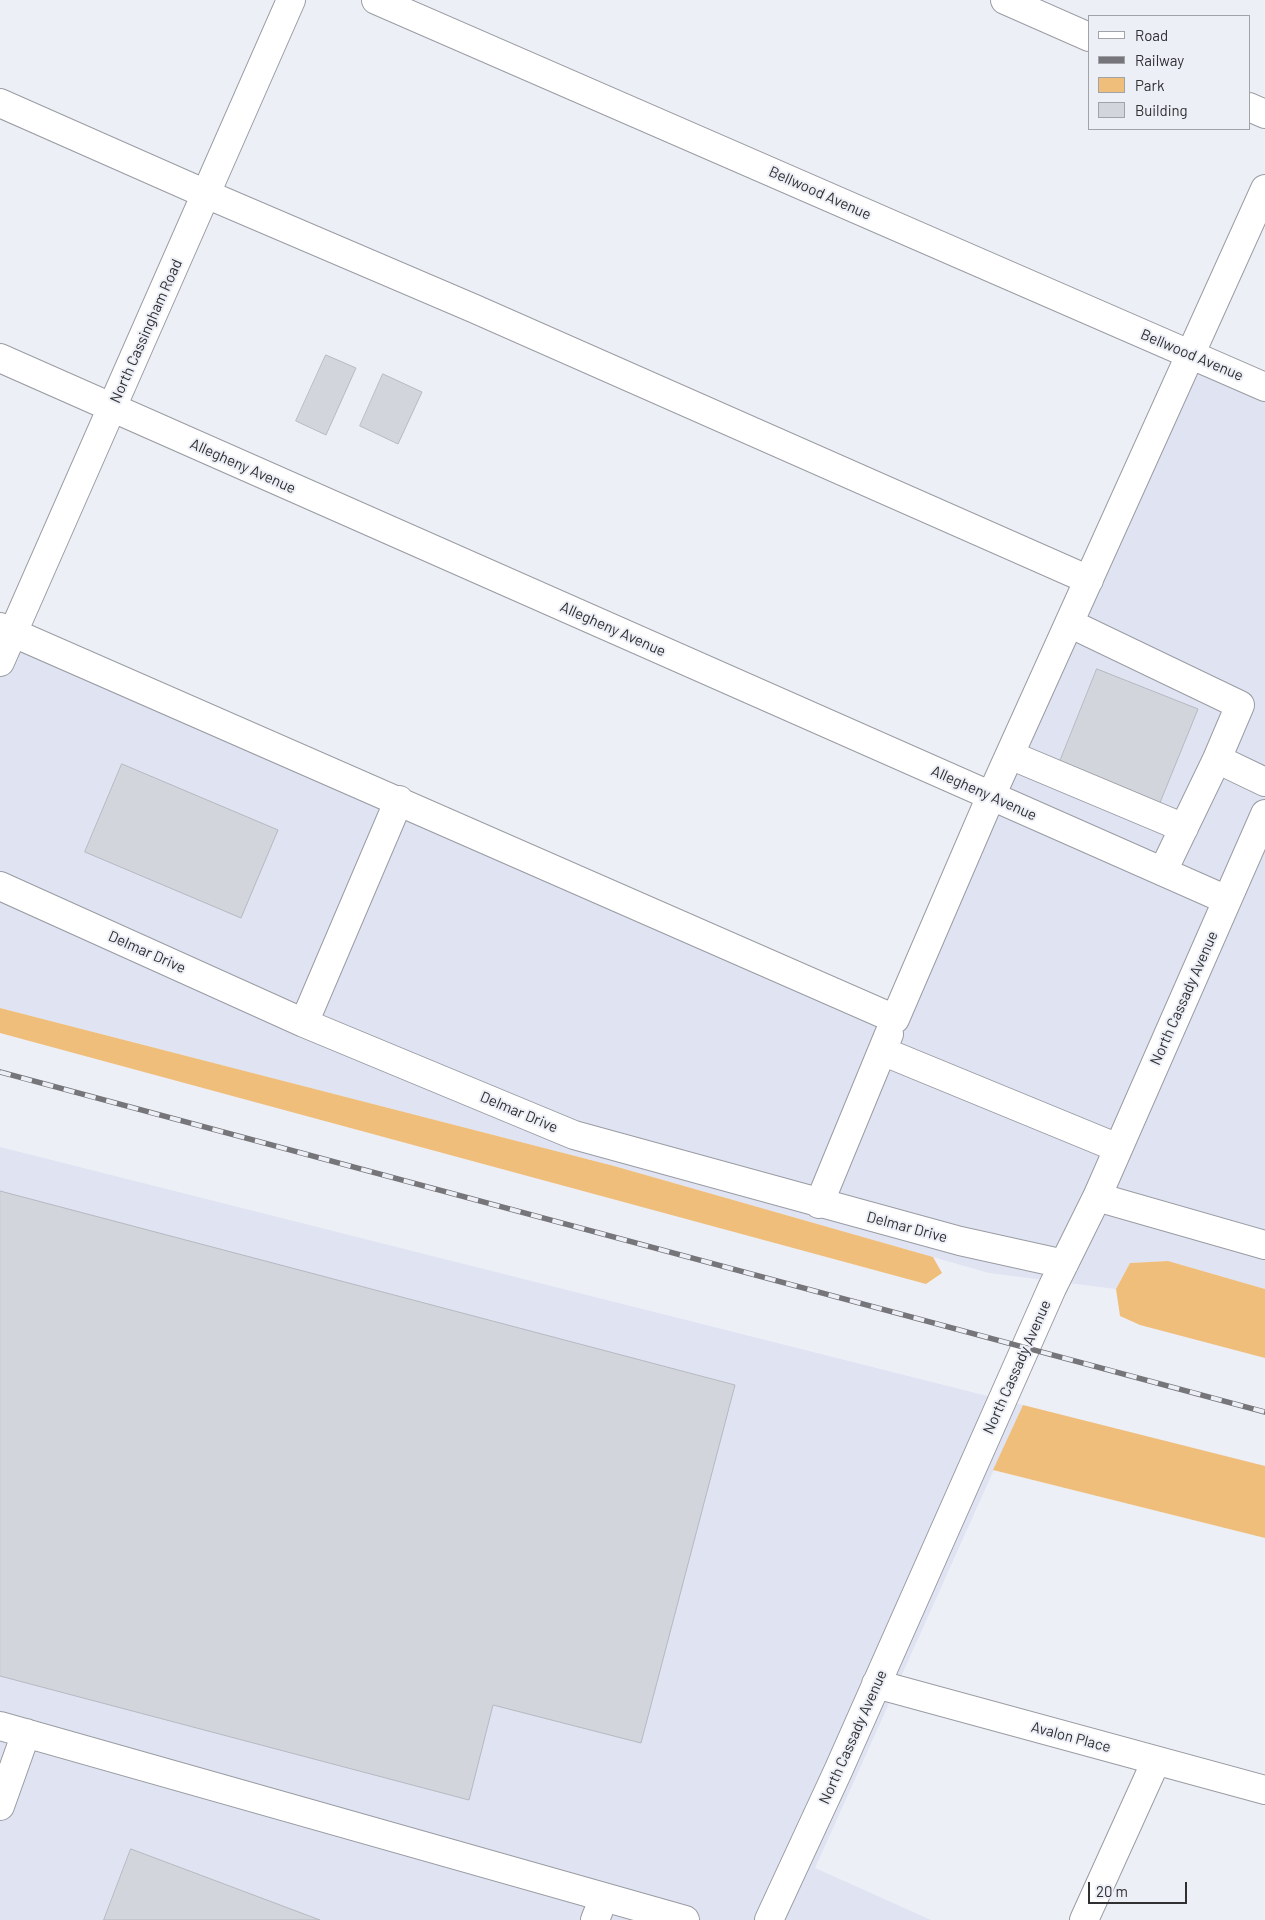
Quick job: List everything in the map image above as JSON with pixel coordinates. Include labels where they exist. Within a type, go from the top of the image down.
[{"type":"street","name":"North Cassingham Road","points":[[0,662],[6,630],[112,408],[292,0]]},
{"type":"street","name":"Bellwood Avenue","points":[[376,0],[1265,387]]},
{"type":"street","points":[[1004,0],[1088,37]]},
{"type":"street","points":[[0,103],[206,194],[475,309],[1089,580]]},
{"type":"street","points":[[1250,107],[1265,114]]},
{"type":"street","points":[[819,1204],[895,1019],[991,796],[1265,189]]},
{"type":"street","name":"Allegheny Avenue","points":[[0,358],[1227,900]]},
{"type":"street","points":[[1069,623],[1240,705],[1217,759],[1163,871]]},
{"type":"street","points":[[6,630],[399,800],[895,1019]]},
{"type":"street","points":[[1010,755],[1184,828]]},
{"type":"street","points":[[1217,759],[1265,782]]},
{"type":"street","points":[[304,1023],[399,800]]},
{"type":"street","name":"North Cassady Avenue","points":[[769,1920],[1064,1264],[1097,1197],[1265,814]]},
{"type":"street","name":"Delmar Drive","points":[[0,886],[304,1023],[574,1135],[819,1204],[960,1241],[1064,1264]]},
{"type":"street","points":[[882,1051],[1118,1148]]},
{"type":"street","points":[[1097,1197],[1265,1245]]},
{"type":"street","name":"Avalon Place","points":[[876,1684],[1265,1790]]},
{"type":"street","points":[[0,1726],[599,1908],[685,1920]]},
{"type":"street","points":[[0,1806],[26,1733]]},
{"type":"street","points":[[1084,1920],[1156,1761]]},
{"type":"shaded area","points":[[1190,354],[1265,389],[1265,1289],[1168,1261],[1130,1263],[1116,1289],[989,1273],[614,1166],[0,1008],[0,623],[896,1021]]},
{"type":"shaded area","points":[[0,1147],[1023,1405],[815,1868],[931,1920],[0,1920]]},
{"type":"green space","points":[[0,1008],[614,1166],[933,1257],[942,1273],[926,1284],[0,1033]]},
{"type":"green space","points":[[1168,1261],[1265,1289],[1265,1358],[1140,1325],[1120,1316],[1116,1289],[1130,1263]]},
{"type":"green space","points":[[1023,1405],[1265,1466],[1265,1538],[993,1470]]},
{"type":"building","points":[[326,355],[356,368],[326,435],[296,421]]},
{"type":"building","points":[[383,374],[422,392],[398,444],[360,426]]},
{"type":"building","points":[[1097,669],[1198,709],[1159,805],[1059,764]]},
{"type":"building","points":[[122,764],[278,830],[241,918],[85,852]]},
{"type":"building","points":[[0,1191],[735,1385],[641,1743],[493,1705],[469,1800],[0,1676]]},
{"type":"building","points":[[131,1849],[320,1920],[104,1920]]},
{"type":"railway","points":[[0,1072],[1265,1412]]}]
